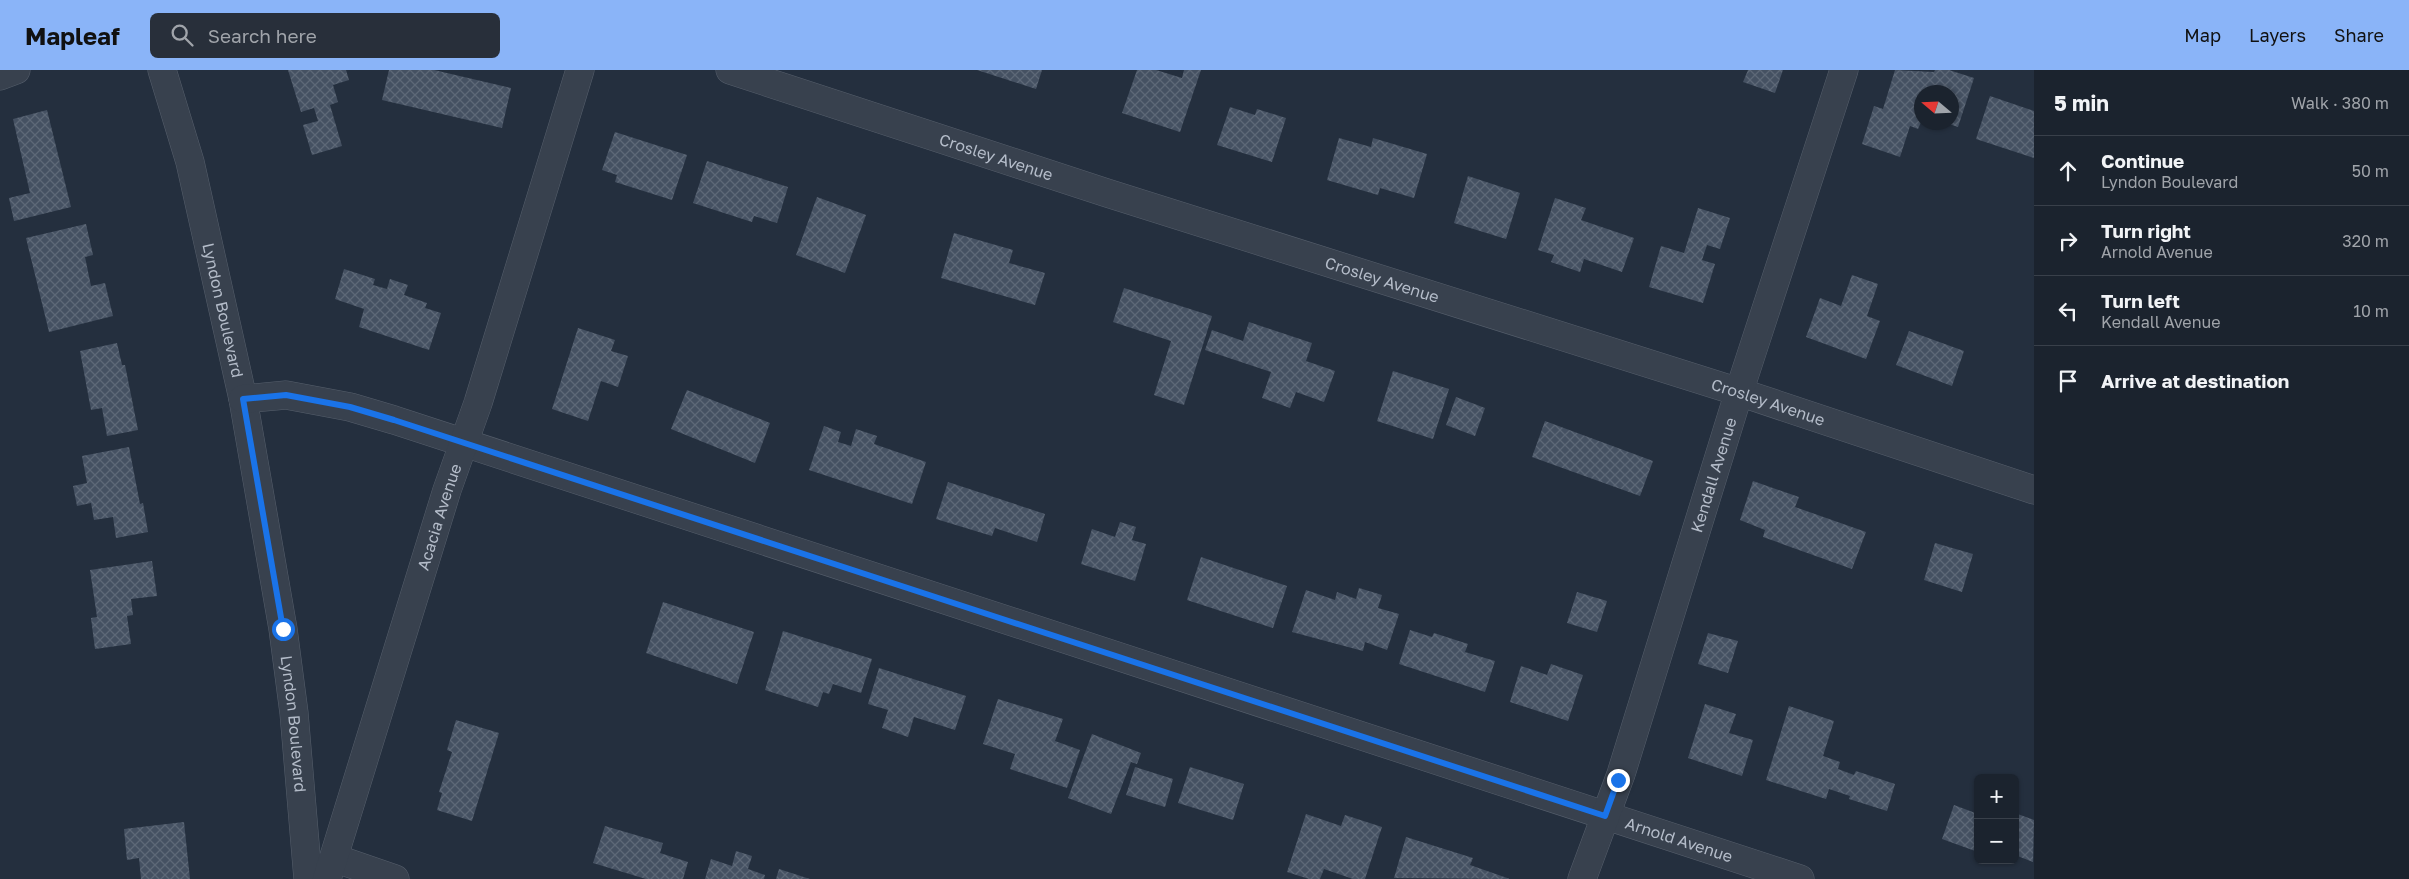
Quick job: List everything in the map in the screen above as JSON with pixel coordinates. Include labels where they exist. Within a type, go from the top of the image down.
[{"type":"street","points":[[0,76],[16,70]]},
{"type":"street","name":"Lyndon Boulevard","points":[[162,70],[190,162],[243,399],[284,638],[294,713],[308,879]]},
{"type":"street","name":"Acacia Avenue","points":[[331,868],[447,490],[465,443],[580,70]]},
{"type":"street","name":"Crosley Avenue","points":[[730,70],[1116,196],[1739,392],[2034,490]]},
{"type":"street","name":"Kendall Avenue","points":[[1582,879],[1620,774],[1739,392],[1844,70]]},
{"type":"street","name":"Arnold Avenue","points":[[243,399],[286,395],[350,407],[1800,879]]},
{"type":"street","points":[[331,868],[395,879]]},
{"type":"building","points":[[288,70],[346,70],[349,80],[333,85],[338,102],[330,105],[342,146],[312,155],[303,125],[318,121],[314,108],[301,112]]},
{"type":"building","points":[[389,70],[434,70],[511,88],[502,128],[382,100]]},
{"type":"building","points":[[977,70],[1042,70],[1036,89]]},
{"type":"building","points":[[1137,70],[1156,70],[1182,78],[1184,70],[1201,70],[1180,132],[1122,113]]},
{"type":"building","points":[[1748,70],[1783,70],[1775,93],[1743,82]]},
{"type":"building","points":[[1895,70],[1934,72],[1935,70],[1949,70],[1974,78],[1959,124],[1959,85],[1914,85],[1914,128],[1910,126],[1900,157],[1862,144],[1874,106],[1883,109]]},
{"type":"building","points":[[1990,96],[2034,111],[2034,158],[1976,139]]},
{"type":"building","points":[[1230,107],[1255,115],[1257,109],[1286,118],[1272,162],[1217,145]]},
{"type":"building","points":[[47,110],[71,207],[14,221],[9,198],[30,193],[13,119]]},
{"type":"building","points":[[615,132],[687,155],[672,200],[615,182],[617,175],[602,170]]},
{"type":"building","points":[[1339,138],[1371,147],[1373,138],[1427,154],[1414,198],[1380,188],[1378,195],[1327,180]]},
{"type":"building","points":[[707,161],[788,187],[777,223],[754,216],[752,222],[693,203]]},
{"type":"building","points":[[1468,176],[1520,193],[1506,239],[1454,223]]},
{"type":"building","points":[[817,197],[866,215],[845,273],[796,255]]},
{"type":"building","points":[[1555,198],[1586,208],[1581,220],[1634,238],[1622,272],[1584,259],[1580,272],[1551,262],[1554,255],[1538,250]]},
{"type":"building","points":[[1698,208],[1730,218],[1720,249],[1707,245],[1702,260],[1715,264],[1703,303],[1649,287],[1661,246],[1684,253]]},
{"type":"building","points":[[86,224],[93,255],[85,257],[91,286],[105,283],[113,316],[49,332],[26,238]]},
{"type":"building","points":[[954,233],[1013,250],[1009,263],[1045,273],[1035,305],[941,278]]},
{"type":"building","points":[[344,269],[375,279],[373,285],[387,289],[390,279],[408,285],[404,295],[427,303],[425,308],[441,313],[429,350],[359,327],[364,309],[335,299]]},
{"type":"building","points":[[1852,275],[1878,284],[1867,316],[1880,321],[1866,359],[1806,337],[1820,298],[1841,306]]},
{"type":"building","points":[[1124,288],[1212,316],[1184,405],[1154,395],[1171,341],[1113,322]]},
{"type":"building","points":[[1249,322],[1312,343],[1306,361],[1335,371],[1324,402],[1296,392],[1290,408],[1262,398],[1271,372],[1205,350],[1212,330],[1243,341]]},
{"type":"building","points":[[578,328],[615,340],[611,351],[628,356],[618,387],[601,381],[588,421],[552,409]]},
{"type":"building","points":[[1909,331],[1964,351],[1952,386],[1896,365]]},
{"type":"building","points":[[117,343],[122,365],[125,365],[138,430],[107,436],[102,408],[91,410],[80,351]]},
{"type":"building","points":[[1393,371],[1449,389],[1433,439],[1377,421]]},
{"type":"building","points":[[687,390],[770,423],[755,463],[671,429]]},
{"type":"building","points":[[1456,397],[1485,408],[1475,436],[1446,425]]},
{"type":"building","points":[[1545,421],[1653,461],[1640,496],[1532,457]]},
{"type":"building","points":[[824,426],[841,432],[838,442],[851,446],[856,429],[877,436],[874,444],[926,462],[912,504],[809,470]]},
{"type":"building","points":[[129,447],[140,504],[143,503],[148,532],[116,538],[113,517],[94,520],[91,503],[77,506],[73,486],[87,483],[82,456]]},
{"type":"building","points":[[1753,481],[1799,497],[1795,507],[1866,532],[1852,569],[1763,537],[1765,530],[1740,520]]},
{"type":"building","points":[[948,482],[1045,514],[1037,542],[995,528],[992,536],[936,519]]},
{"type":"building","points":[[1120,522],[1136,527],[1132,540],[1146,544],[1135,581],[1081,564],[1092,529],[1115,537]]},
{"type":"building","points":[[1935,543],[1973,554],[1962,592],[1924,580]]},
{"type":"building","points":[[1201,557],[1287,586],[1273,628],[1187,600]]},
{"type":"building","points":[[152,561],[157,596],[131,599],[133,615],[127,616],[131,644],[95,649],[91,618],[97,617],[90,570]]},
{"type":"building","points":[[1359,588],[1382,595],[1378,608],[1399,614],[1387,650],[1365,642],[1363,651],[1292,632],[1306,590],[1335,600],[1337,592],[1356,599]]},
{"type":"building","points":[[1577,592],[1607,601],[1597,632],[1567,623]]},
{"type":"building","points":[[663,602],[754,632],[737,684],[646,653]]},
{"type":"building","points":[[1410,630],[1432,637],[1434,633],[1468,644],[1465,652],[1495,661],[1485,692],[1399,664]]},
{"type":"building","points":[[783,631],[872,659],[861,693],[833,684],[829,694],[823,692],[818,707],[765,690]]},
{"type":"building","points":[[1708,633],[1738,641],[1728,673],[1698,664]]},
{"type":"building","points":[[1551,664],[1583,675],[1568,721],[1510,702],[1521,666],[1547,675]]},
{"type":"building","points":[[879,668],[966,696],[955,730],[914,717],[908,737],[882,728],[888,710],[868,704]]},
{"type":"building","points":[[998,699],[1063,719],[1055,741],[1080,750],[1067,788],[1010,769],[1015,754],[983,744]]},
{"type":"building","points":[[1705,704],[1736,714],[1729,733],[1753,740],[1742,776],[1688,758]]},
{"type":"building","points":[[1789,706],[1834,721],[1823,756],[1840,762],[1838,769],[1854,775],[1856,771],[1895,784],[1887,811],[1849,799],[1850,796],[1829,789],[1826,799],[1766,780]]},
{"type":"building","points":[[456,720],[499,733],[472,821],[437,810],[442,793],[439,792],[452,752],[447,750]]},
{"type":"building","points":[[1092,734],[1141,753],[1137,764],[1131,762],[1111,814],[1068,798]]},
{"type":"building","points":[[1135,767],[1173,779],[1165,807],[1126,795]]},
{"type":"building","points":[[1190,767],[1244,784],[1233,820],[1178,803]]},
{"type":"building","points":[[1954,805],[1974,812],[1974,851],[1942,839]]},
{"type":"building","points":[[1306,814],[1341,826],[1345,815],[1382,827],[1365,879],[1353,879],[1324,869],[1320,879],[1309,879],[1287,872]]},
{"type":"building","points":[[2019,814],[2034,820],[2033,862],[2019,857]]},
{"type":"building","points":[[184,822],[190,879],[141,879],[139,858],[127,860],[124,829]]},
{"type":"building","points":[[605,826],[663,843],[660,853],[688,862],[683,879],[646,879],[593,863]]},
{"type":"building","points":[[1406,837],[1473,858],[1470,865],[1510,879],[1394,878]]},
{"type":"building","points":[[736,851],[752,856],[748,869],[765,875],[764,879],[705,879],[711,859],[732,866]]},
{"type":"building","points":[[779,869],[810,879],[776,879]]},
{"type":"route","points":[[283,629],[243,399],[286,395],[350,407],[394,420],[1605,816],[1618,780]]}]
